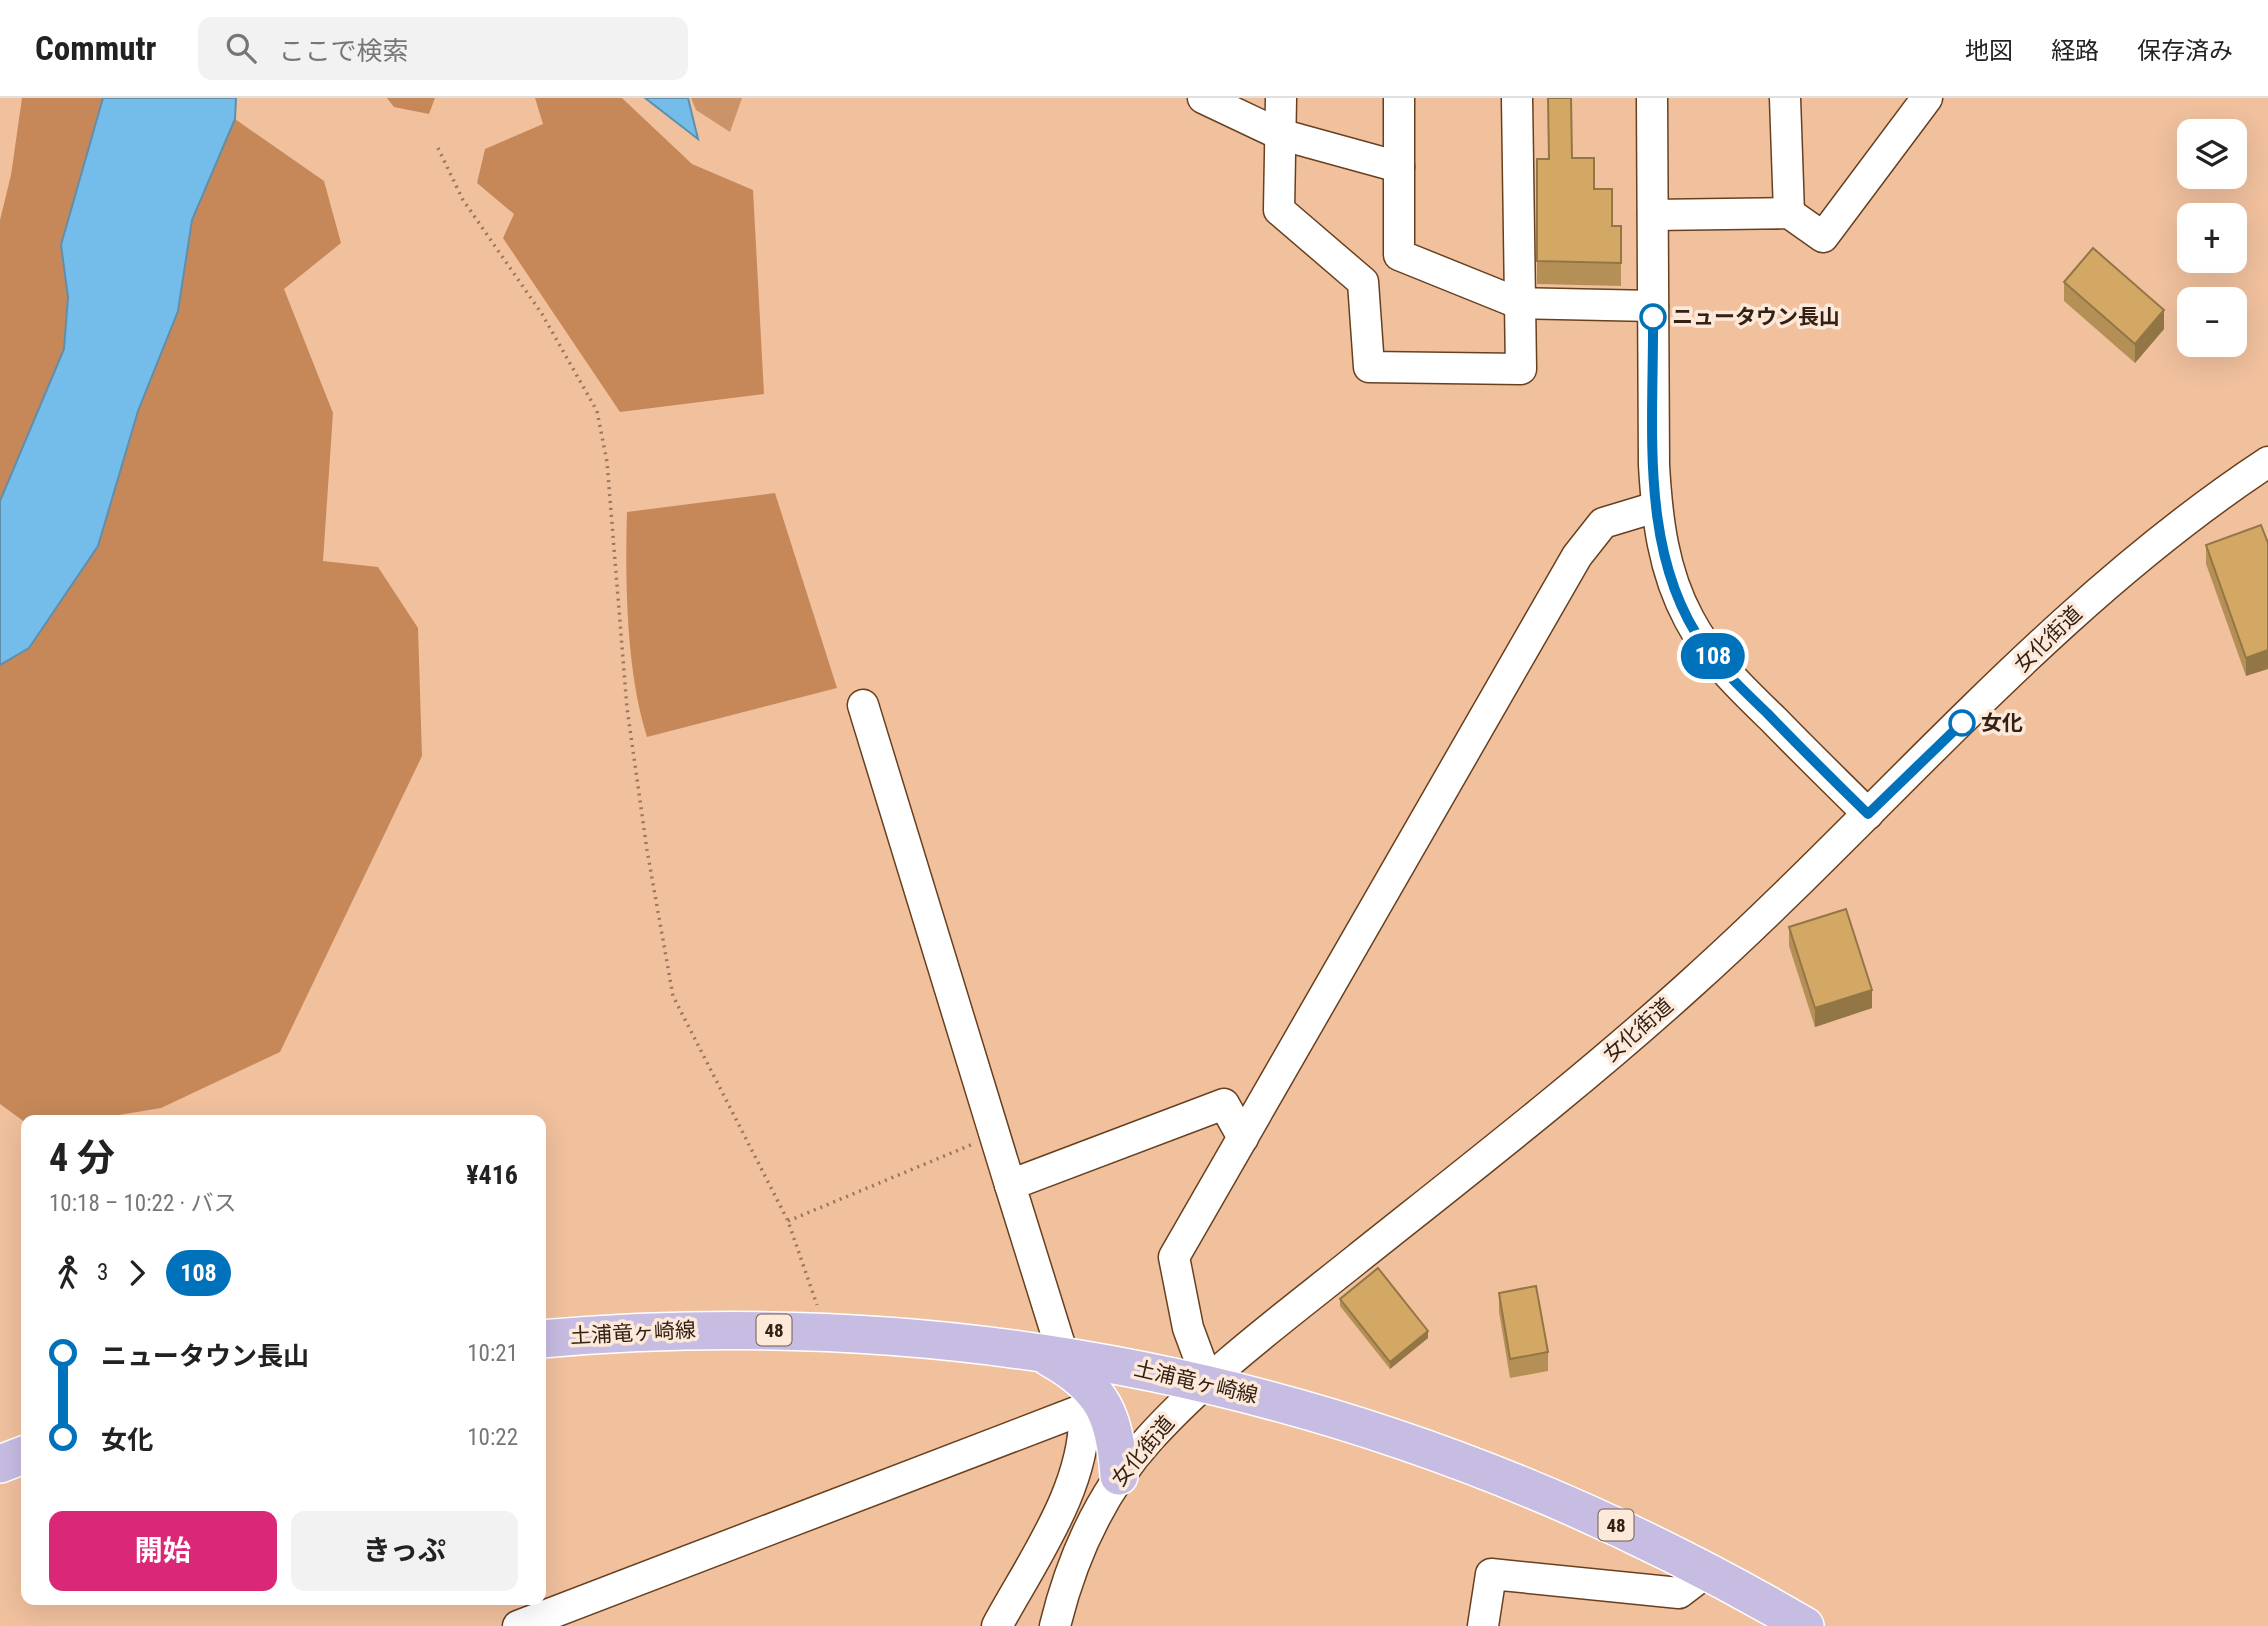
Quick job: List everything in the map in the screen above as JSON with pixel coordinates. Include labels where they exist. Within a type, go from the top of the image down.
[{"type":"main road","name":"土浦竜ヶ崎線","points":[[546,1339],[677,1330],[831,1332],[917,1337],[1050,1353],[1208,1382],[1359,1425],[1507,1479],[1614,1524],[1708,1571],[1805,1626]]},
{"type":"main road","points":[[1050,1353],[1101,1399],[1117,1441],[1119,1476]]},
{"type":"main road","points":[[0,1464],[21,1456]]},
{"type":"street","points":[[1203,98],[1279,134],[1399,167]]},
{"type":"street","points":[[1280,98],[1279,210],[1363,282],[1369,367],[1521,369],[1517,98]]},
{"type":"street","points":[[1399,98],[1399,255],[1518,303],[1653,306]]},
{"type":"street","points":[[1652,98],[1656,507],[1667,563],[1688,617],[1705,646],[1727,673],[1868,814]]},
{"type":"street","points":[[1785,98],[1789,213]]},
{"type":"street","points":[[1653,215],[1789,213],[1823,237],[1927,98]]},
{"type":"street","name":"女化街道","points":[[1055,1626],[1062,1597],[1097,1512],[1119,1476],[1149,1439],[1208,1382],[1692,984],[2089,599],[2172,530],[2268,462]]},
{"type":"street","points":[[1208,1382],[1188,1328],[1174,1257],[1589,537],[1603,523],[1617,516],[1656,507]]},
{"type":"street","points":[[863,705],[1010,1185],[1050,1353]]},
{"type":"street","points":[[1010,1185],[1224,1104],[1243,1138]]},
{"type":"street","points":[[518,1626],[1084,1409],[1086,1431],[1067,1497],[997,1626]]},
{"type":"street","points":[[1067,1497],[1097,1512]]},
{"type":"street","points":[[1483,1626],[1491,1573],[1679,1594],[1708,1571]]},
{"type":"path","points":[[438,148],[463,200],[542,314],[597,411],[607,462],[626,708],[647,850],[673,996],[788,1221],[811,1295],[831,1332]]},
{"type":"path","points":[[788,1221],[995,1135]]},
{"type":"shaded area","points":[[22,98],[103,98],[61,245],[68,297],[64,349],[0,501],[0,220],[11,175]]},
{"type":"shaded area","points":[[387,98],[435,98],[429,114],[394,107]]},
{"type":"shaded area","points":[[535,98],[622,98],[692,164],[753,190],[764,394],[620,412],[503,238],[514,214],[477,183],[485,149],[543,124]]},
{"type":"shaded area","points":[[691,98],[742,98],[730,132],[696,110]]},
{"type":"shaded area","points":[[235,119],[324,181],[341,243],[284,289],[333,413],[323,561],[378,567],[418,628],[422,756],[280,1052],[161,1108],[119,1115],[21,1115],[21,1119],[0,1104],[0,665],[30,648],[138,411],[178,311],[192,220]]},
{"type":"shaded area","points":[[775,493],[837,688],[647,737],[635,684],[628,626],[627,512]]},
{"type":"water","points":[[103,98],[236,98],[235,119],[192,220],[178,311],[138,411],[98,546],[29,648],[0,665],[0,501],[64,349],[68,297],[61,245]]},
{"type":"water","points":[[645,98],[688,98],[698,139]]},
{"type":"building","points":[[1548,98],[1571,98],[1572,158],[1594,158],[1594,189],[1612,189],[1612,226],[1621,226],[1621,263],[1537,261],[1537,159],[1549,159]]},
{"type":"building","points":[[2093,248],[2164,310],[2135,344],[2064,282]]},
{"type":"building","points":[[2261,525],[2268,543],[2268,650],[2246,658],[2206,545]]},
{"type":"building","points":[[1846,909],[1872,990],[1815,1008],[1789,927]]},
{"type":"building","points":[[1378,1268],[1428,1331],[1390,1362],[1340,1299]]},
{"type":"building","points":[[1536,1286],[1548,1352],[1510,1359],[1499,1293]]},
{"type":"bus line","name":"108","points":[[1653,317],[1654,465],[1660,534],[1677,592],[1705,646],[1727,673],[1868,814],[1962,723]]},
{"type":"place","name":"ニュータウン長山","points":[[1653,317]]},
{"type":"place","name":"女化","points":[[1962,723]]}]
